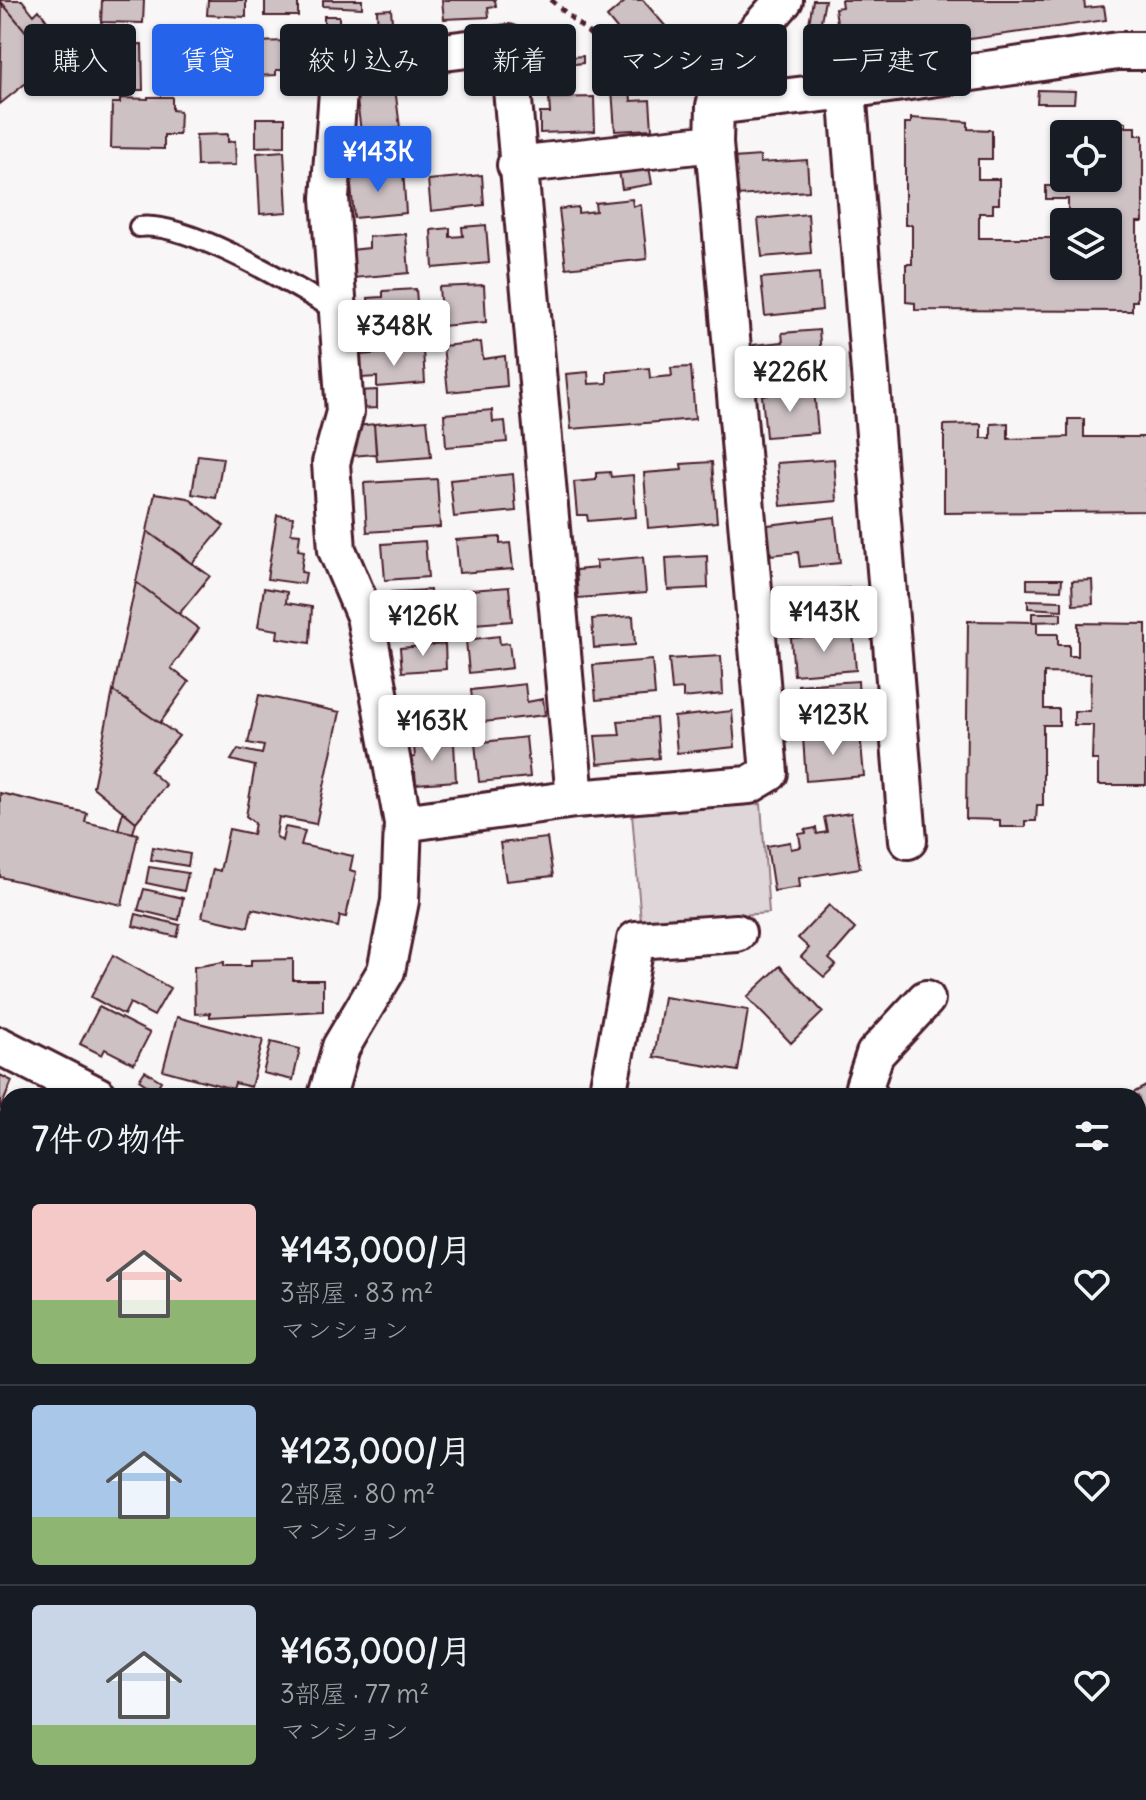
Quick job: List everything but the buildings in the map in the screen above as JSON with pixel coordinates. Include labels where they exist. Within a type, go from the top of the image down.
[{"type":"street","points":[[403,823],[575,799],[749,785],[769,773],[714,143],[715,106],[725,67],[784,0]]},
{"type":"street","points":[[329,1088],[341,1047],[386,971],[400,901],[403,823],[365,616],[337,550],[331,463],[345,412],[330,198],[340,65],[508,44],[516,165],[575,799]]},
{"type":"street","points":[[971,72],[1106,52],[1146,51]]},
{"type":"street","points":[[715,106],[803,95]]},
{"type":"street","points":[[847,96],[908,840]]},
{"type":"street","points":[[516,165],[714,143]]},
{"type":"street","points":[[608,1088],[636,940],[737,933]]},
{"type":"street","points":[[865,1088],[875,1054],[926,999]]},
{"type":"street","points":[[0,1046],[82,1088]]},
{"type":"lane","points":[[139,227],[181,233],[273,275],[337,311]]},
{"type":"path","points":[[551,0],[591,35],[693,97],[715,106]]},
{"type":"shaded area","points":[[761,804],[769,913],[641,922],[632,813]]}]
